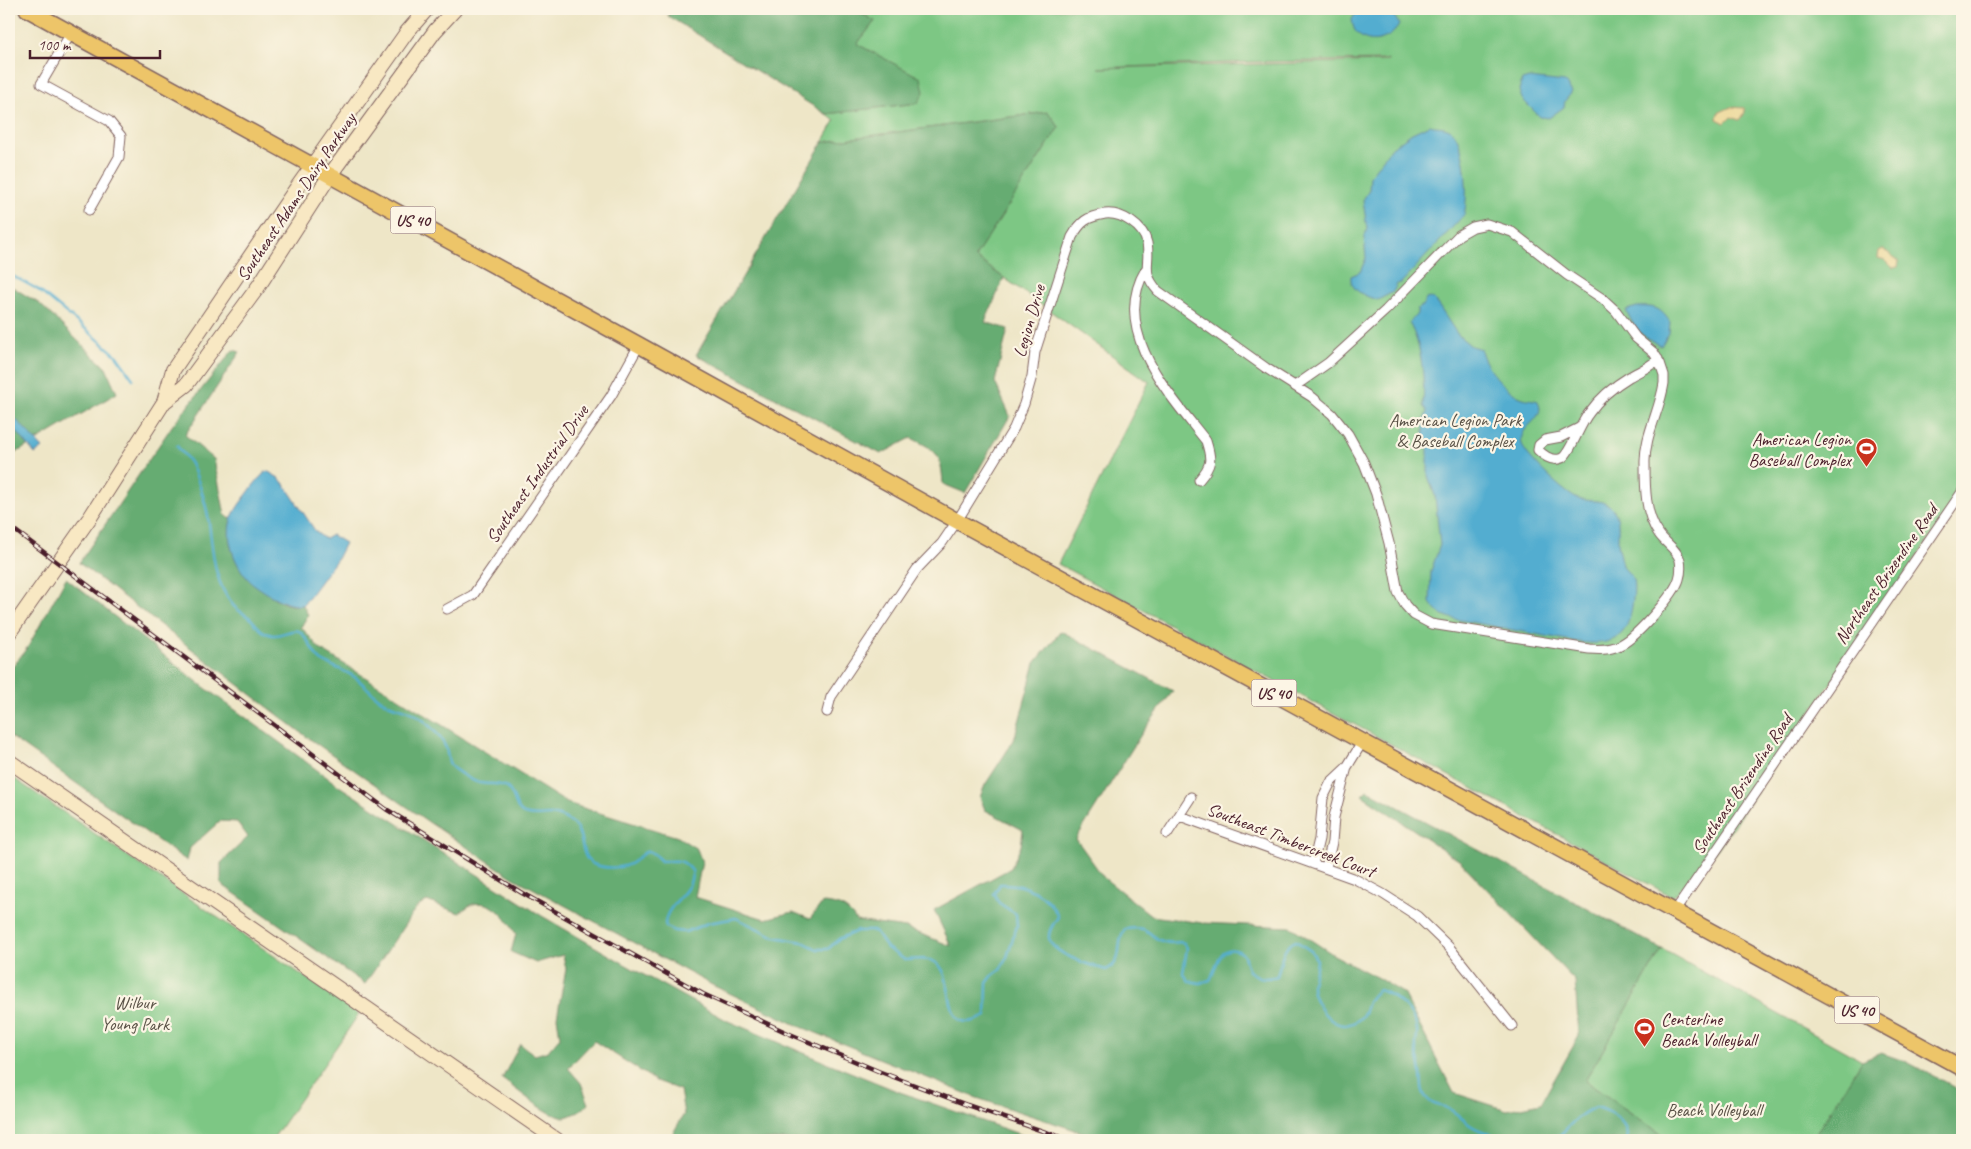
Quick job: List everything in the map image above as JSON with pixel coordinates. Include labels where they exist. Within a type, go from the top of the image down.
[{"type":"main road","name":"US 40","points":[[27,9],[957,521],[1962,1068]]},
{"type":"main road","name":"Southeast Adams Dairy Parkway","points":[[9,633],[90,516],[164,402],[173,370],[407,32],[427,9]]},
{"type":"main road","name":"Southeast Adams Dairy Parkway","points":[[164,402],[186,385],[247,302],[330,175],[435,30],[455,9]]},
{"type":"main road","points":[[9,761],[557,1140]]},
{"type":"street","points":[[71,33],[41,84],[109,122],[122,136],[119,158],[89,210]]},
{"type":"street","name":"Legion Drive","points":[[957,521],[1014,428],[1024,404],[1032,376],[1035,352],[1072,237],[1079,224],[1092,217],[1111,214],[1126,218],[1139,229],[1147,243],[1146,269]]},
{"type":"street","points":[[1146,269],[1151,283],[1174,303],[1266,368],[1295,386],[1312,396],[1332,414],[1348,434],[1364,463],[1376,494],[1389,543],[1398,592],[1405,605],[1414,615],[1432,624],[1589,649],[1608,650],[1622,645],[1635,635],[1670,594],[1679,580],[1680,558],[1654,527],[1649,513],[1646,494],[1644,462],[1646,446],[1664,384],[1664,375],[1658,359],[1654,353],[1636,338],[1616,311],[1603,299],[1512,232],[1487,224],[1473,227],[1459,235],[1386,310],[1328,363],[1295,386]]},
{"type":"street","points":[[1146,269],[1136,293],[1136,328],[1151,366],[1206,441],[1210,454],[1210,463],[1199,480]]},
{"type":"street","name":"Southeast Industrial Drive","points":[[447,609],[473,595],[611,396],[639,345]]},
{"type":"street","points":[[1579,428],[1561,438],[1545,440],[1539,445],[1538,450],[1543,456],[1560,460],[1566,455],[1579,428],[1589,413],[1627,378],[1649,367],[1658,359]]},
{"type":"street","name":"Northeast Brizendine Road","points":[[1836,674],[1962,492]]},
{"type":"street","points":[[827,712],[831,696],[878,626],[917,569],[942,543],[957,521]]},
{"type":"street","name":"Southeast Brizendine Road","points":[[1675,911],[1836,674]]},
{"type":"street","points":[[1326,868],[1332,842],[1334,817],[1348,767],[1363,741]]},
{"type":"street","points":[[1313,864],[1319,839],[1324,798],[1331,782],[1348,767]]},
{"type":"street","name":"Southeast Timbercreek Court","points":[[1167,834],[1191,797]]},
{"type":"street","name":"Southeast Timbercreek Court","points":[[1180,816],[1326,868],[1354,879],[1383,894],[1417,916],[1449,947],[1512,1026]]},
{"type":"green space","points":[[669,9],[853,9],[875,21],[857,44],[921,78],[924,92],[918,103],[826,114],[668,16]]},
{"type":"green space","name":"American Legion Park & Baseball Complex","points":[[853,9],[1962,9],[1962,491],[1717,850],[1673,897],[1058,564],[1149,382],[975,257],[1059,127],[1048,112],[823,142],[835,121],[826,114],[918,103],[920,78],[857,44],[875,21]],"holes":[[[1388,61],[1098,68],[1252,62]]]},
{"type":"green space","points":[[1048,112],[1059,127],[975,257],[1004,278],[985,322],[1008,329],[995,382],[1010,416],[965,493],[943,484],[939,460],[932,450],[920,442],[911,438],[881,454],[696,355],[823,142]]},
{"type":"green space","points":[[9,285],[40,304],[106,368],[117,393],[9,457]]},
{"type":"green space","points":[[233,350],[240,352],[185,435],[214,459],[225,515],[231,519],[230,538],[232,550],[255,580],[277,599],[285,603],[303,605],[308,615],[301,627],[320,649],[567,803],[678,837],[697,849],[702,862],[695,897],[765,919],[793,912],[810,919],[822,903],[833,904],[846,909],[856,921],[906,928],[951,946],[934,910],[1011,868],[1021,846],[1023,830],[985,810],[980,797],[985,785],[1014,740],[1035,663],[1061,631],[1173,691],[1142,733],[1076,839],[1104,878],[1152,916],[1203,923],[1291,927],[1334,955],[1403,993],[1454,1093],[1507,1110],[1541,1103],[1579,1036],[1575,981],[1460,861],[1362,795],[1367,790],[1662,949],[1585,1081],[1667,1138],[1674,1140],[1106,1140],[977,1098],[799,1026],[712,985],[512,877],[430,823],[307,737],[79,563],[172,426]]},
{"type":"green space","points":[[66,578],[204,687],[339,786],[542,916],[635,970],[728,1021],[897,1091],[1036,1140],[669,1140],[684,1114],[680,1090],[656,1081],[594,1041],[568,1068],[581,1083],[589,1104],[565,1117],[559,1117],[551,1113],[502,1079],[520,1044],[535,1055],[548,1051],[560,1037],[557,1017],[566,969],[563,955],[536,963],[511,952],[516,934],[504,917],[487,904],[473,904],[459,913],[427,901],[416,908],[365,984],[221,884],[221,863],[248,837],[237,822],[220,821],[190,848],[187,861],[9,736],[9,672],[29,645]]},
{"type":"green space","name":"Wilbur Young Park","points":[[9,775],[359,1014],[272,1140],[9,1140]]},
{"type":"green space","name":"Beach Volleyball","points":[[1662,949],[1862,1061],[1812,1140],[1674,1140],[1667,1138],[1585,1081]]},
{"type":"green space","points":[[1881,1053],[1907,1062],[1962,1091],[1962,1140],[1812,1140],[1862,1061]]},
{"type":"sand","points":[[1731,107],[1744,108],[1745,112],[1741,119],[1731,117],[1725,123],[1717,119],[1718,113]]},
{"type":"sand","points":[[1883,249],[1899,261],[1898,267],[1893,268],[1885,260],[1878,258],[1879,251]]},
{"type":"water","points":[[1359,9],[1377,9],[1388,12],[1396,19],[1399,25],[1387,37],[1379,40],[1364,39],[1354,28],[1352,19]]},
{"type":"water","points":[[1529,78],[1565,82],[1572,92],[1565,101],[1564,107],[1549,118],[1540,117],[1522,99],[1519,90],[1522,80]]},
{"type":"water","points":[[1429,125],[1450,129],[1457,138],[1465,171],[1466,196],[1464,215],[1401,283],[1397,284],[1393,292],[1378,300],[1373,299],[1359,292],[1351,281],[1351,276],[1360,272],[1366,258],[1364,238],[1367,229],[1363,200],[1369,190],[1370,176],[1392,147],[1412,133]]},
{"type":"water","points":[[1426,299],[1434,299],[1458,335],[1471,346],[1481,349],[1486,362],[1503,385],[1525,399],[1538,401],[1539,414],[1526,428],[1521,440],[1523,447],[1532,459],[1556,484],[1572,496],[1582,500],[1606,503],[1616,514],[1619,549],[1624,568],[1631,575],[1634,583],[1634,590],[1630,618],[1621,634],[1615,639],[1599,643],[1578,642],[1454,619],[1440,614],[1430,603],[1431,571],[1440,545],[1435,496],[1428,476],[1428,445],[1424,434],[1424,422],[1427,411],[1423,406],[1422,363],[1417,341],[1409,323],[1417,314],[1417,309],[1423,305]]},
{"type":"water","points":[[1637,307],[1656,308],[1670,322],[1669,333],[1661,346],[1639,332],[1633,323],[1626,310]]},
{"type":"water","points":[[9,412],[43,448],[35,454],[9,422]]},
{"type":"water","points":[[267,471],[279,478],[285,485],[316,532],[325,539],[332,535],[345,543],[337,559],[303,605],[294,605],[268,594],[249,580],[234,557],[229,532],[232,517],[254,485]]},
{"type":"waterway","points":[[9,274],[37,289],[87,330],[116,355],[133,379]]},
{"type":"waterway","points":[[177,446],[190,462],[198,481],[207,511],[216,571],[225,594],[238,610],[269,634],[276,635],[294,630],[302,633],[315,654],[322,661],[352,675],[384,701],[409,711],[420,718],[441,739],[452,767],[473,781],[506,787],[520,812],[531,816],[554,815],[566,819],[577,829],[586,856],[593,864],[608,867],[624,866],[648,851],[661,861],[678,861],[685,864],[693,872],[690,882],[685,892],[669,911],[665,922],[666,927],[674,931],[685,932],[708,923],[736,918],[775,937],[803,942],[817,949],[828,949],[839,939],[857,931],[875,931],[887,948],[905,960],[924,959],[935,962],[942,969],[955,1014],[961,1020],[971,1022],[986,1016],[987,983],[1000,970],[1007,957],[1017,926],[1016,914],[999,903],[994,894],[1000,884],[1027,888],[1042,896],[1049,902],[1058,917],[1049,932],[1051,944],[1064,954],[1091,966],[1106,970],[1116,962],[1120,940],[1125,929],[1146,930],[1159,940],[1170,943],[1184,943],[1187,948],[1183,973],[1189,981],[1200,983],[1210,980],[1221,955],[1229,950],[1240,952],[1244,956],[1249,971],[1256,975],[1262,978],[1277,976],[1285,951],[1291,943],[1296,941],[1311,951],[1317,960],[1312,983],[1313,991],[1318,1004],[1330,1019],[1346,1025],[1358,1020],[1364,1014],[1368,1002],[1379,990],[1398,1000],[1408,1011],[1415,1023],[1417,1032],[1416,1049],[1422,1088],[1426,1097],[1430,1102],[1452,1111],[1475,1128],[1509,1140]]},
{"type":"waterway","points":[[1554,1140],[1579,1117],[1597,1107],[1609,1112],[1622,1122],[1628,1140]]},
{"type":"railway","points":[[9,526],[386,809],[522,893],[703,994],[790,1034],[878,1071],[967,1105],[1069,1140]]},
{"type":"place","name":"American Legion Baseball Complex","points":[[1867,468]]},
{"type":"place","name":"Centerline Beach Volleyball","points":[[1645,1048]]}]
